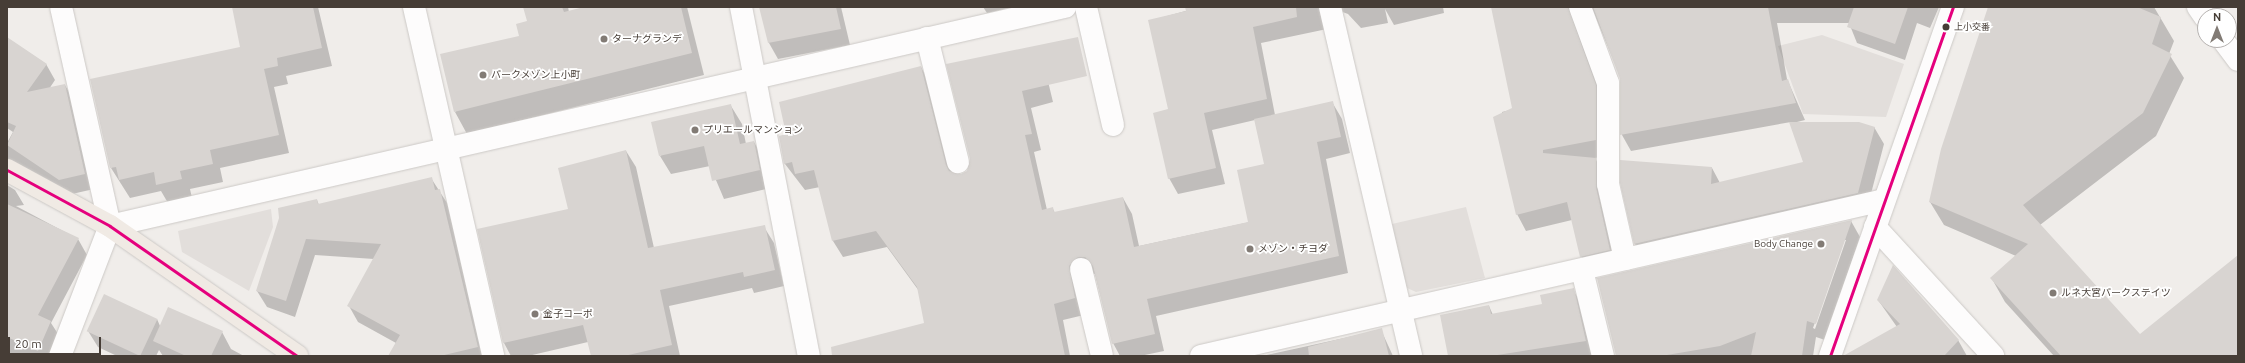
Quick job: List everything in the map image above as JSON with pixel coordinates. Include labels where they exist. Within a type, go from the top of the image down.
[{"type":"main road","points":[[7,170],[110,226],[297,356]]},
{"type":"street","points":[[60,356],[110,226],[61,7]]},
{"type":"street","points":[[414,7],[447,147],[493,356]]},
{"type":"street","points":[[741,7],[756,77],[809,356]]},
{"type":"street","points":[[110,226],[447,147],[1065,7]]},
{"type":"street","points":[[1086,7],[1113,125]]},
{"type":"street","points":[[1330,7],[1411,356]]},
{"type":"street","points":[[1580,7],[1608,83],[1608,184],[1625,259]]},
{"type":"street","points":[[1830,356],[1953,7]]},
{"type":"street","points":[[927,38],[958,162]]},
{"type":"street","points":[[2229,48],[2238,60]]},
{"type":"street","points":[[1201,356],[1400,312],[1884,200]]},
{"type":"street","points":[[1875,227],[1993,356]]},
{"type":"street","points":[[1081,269],[1102,356]]},
{"type":"street","points":[[1582,270],[1603,356]]},
{"type":"shaded area","points":[[1822,35],[1904,64],[1886,117],[1803,114],[1778,46]]},
{"type":"shaded area","points":[[1466,207],[1485,278],[1416,292],[1405,287],[1392,224]]},
{"type":"shaded area","points":[[271,209],[273,227],[249,291],[182,252],[178,231]]},
{"type":"building","points":[[232,7],[313,7],[322,48],[277,58],[278,66],[264,69],[279,135],[210,150],[213,164],[180,171],[182,179],[156,185],[154,172],[119,180],[116,167],[110,168],[90,79],[240,47]]},
{"type":"building","name":"ターナグランデ","points":[[523,7],[562,7],[564,12],[584,7],[681,7],[692,53],[454,112],[440,54],[519,36],[516,24],[527,21]]},
{"type":"building","points":[[759,7],[836,7],[841,29],[768,43]]},
{"type":"building","points":[[1185,7],[1296,7],[1297,17],[1253,27],[1267,99],[1204,113],[1216,168],[1168,179],[1153,113],[1168,109],[1148,20],[1186,11]]},
{"type":"building","points":[[1491,7],[1568,7],[1596,85],[1596,140],[1543,150],[1543,153],[1596,158],[1596,187],[1610,250],[1580,257],[1567,202],[1516,215],[1493,117],[1512,108]]},
{"type":"building","points":[[1593,7],[1768,7],[1782,81],[1788,79],[1796,103],[1620,135],[1620,79]]},
{"type":"building","points":[[1854,7],[1908,7],[1895,44],[1847,27]]},
{"type":"building","points":[[1988,7],[2137,7],[2161,17],[2152,44],[2172,54],[2143,113],[2023,205],[2140,334],[2238,255],[2238,356],[2061,356],[1990,278],[2028,244],[1929,202],[1941,149]]},
{"type":"building","points":[[7,37],[47,64],[27,92],[65,84],[85,174],[59,180],[7,145],[16,126],[7,122]]},
{"type":"building","points":[[1078,37],[1087,76],[1022,91],[1032,134],[1025,135],[1042,210],[1053,207],[1054,212],[1123,197],[1134,247],[1248,222],[1237,170],[1264,164],[1254,119],[1333,101],[1341,137],[1317,142],[1339,256],[1147,299],[1155,334],[1112,344],[1093,266],[1085,257],[1078,257],[1069,266],[1075,298],[1054,304],[1065,356],[832,356],[831,347],[924,323],[917,287],[876,231],[832,241],[814,170],[795,174],[792,162],[784,164],[779,136],[786,134],[779,102],[921,66],[946,165],[949,171],[961,174],[967,171],[970,159],[946,64]]},
{"type":"building","name":"プリエールマンション","points":[[731,104],[740,144],[754,141],[760,170],[712,181],[704,146],[659,156],[651,122]]},
{"type":"building","points":[[1789,122],[1859,122],[1875,127],[1858,193],[1634,244],[1620,183],[1620,160],[1712,167],[1711,184],[1803,162]]},
{"type":"building","points":[[626,150],[648,248],[765,225],[775,270],[744,277],[743,272],[660,290],[672,345],[624,356],[591,356],[583,325],[503,343],[477,229],[568,209],[558,168]]},
{"type":"building","points":[[432,177],[435,190],[440,189],[478,347],[440,356],[388,356],[400,335],[347,306],[381,244],[306,239],[286,301],[256,291],[279,218],[278,208],[317,199],[318,204]]},
{"type":"building","points":[[7,204],[79,238],[38,315],[51,321],[38,351],[7,337]]},
{"type":"building","points":[[1852,220],[1816,324],[1807,321],[1802,356],[1751,356],[1756,332],[1720,346],[1661,356],[1616,356],[1597,278]]},
{"type":"building","points":[[1893,265],[1959,340],[1944,356],[1843,356],[1900,324],[1877,300]]},
{"type":"building","points":[[1574,288],[1586,341],[1491,356],[1448,356],[1440,315],[1489,305],[1491,314],[1542,304],[1540,295]]},
{"type":"building","points":[[104,294],[157,319],[140,356],[87,331]]},
{"type":"building","points":[[168,307],[223,331],[211,356],[186,356],[153,341]]},
{"type":"building","points":[[1382,328],[1389,356],[1309,356],[1308,347]]},
{"type":"transit line","points":[[1830,356],[1953,7]]},
{"type":"transit line","points":[[7,170],[110,226],[297,356]]},
{"type":"place","name":"上小交番","points":[[1946,27]]},
{"type":"place","name":"ターナグランデ","points":[[604,39]]},
{"type":"place","name":"パークメゾン上小町","points":[[483,75]]},
{"type":"place","name":"プリエールマンション","points":[[695,130]]},
{"type":"place","name":"Body Change","points":[[1821,244]]},
{"type":"place","name":"メゾン・チヨダ","points":[[1250,249]]},
{"type":"place","name":"ルネ大宮パークステイツ","points":[[2053,293]]},
{"type":"place","name":"金子コーポ","points":[[535,314]]}]
